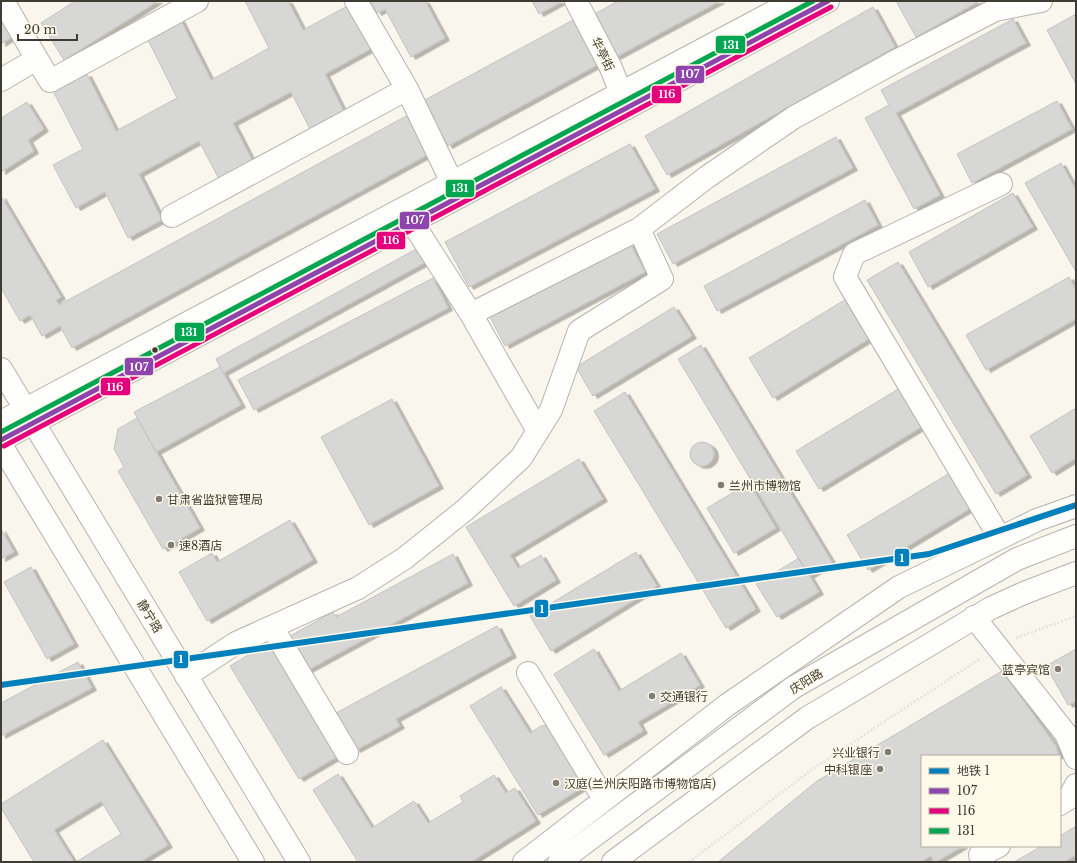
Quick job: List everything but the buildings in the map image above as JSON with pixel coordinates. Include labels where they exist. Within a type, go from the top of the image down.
[{"type":"main road","points":[[3,1],[50,81],[197,1]]},
{"type":"main road","points":[[356,1],[407,89],[455,190]]},
{"type":"main road","name":"华亭街","points":[[576,1],[611,68],[624,100]]},
{"type":"main road","points":[[624,100],[794,1]]},
{"type":"main road","points":[[1,440],[29,416],[624,100],[828,1]]},
{"type":"main road","points":[[471,314],[638,229],[707,177],[793,118],[900,59],[995,10],[1041,1]]},
{"type":"main road","points":[[1,80],[37,59]]},
{"type":"main road","points":[[172,216],[407,89]]},
{"type":"main road","points":[[1000,538],[845,277],[854,254],[1001,184]]},
{"type":"main road","points":[[1,422],[29,416],[412,222],[455,190]]},
{"type":"main road","points":[[412,222],[471,314],[538,431]]},
{"type":"main road","points":[[186,676],[236,643],[358,588],[405,558],[465,510],[521,458],[551,410],[579,331],[662,279],[638,229]]},
{"type":"main road","name":"静宁路","points":[[1,369],[299,862]]},
{"type":"main road","points":[[1,446],[253,862]]},
{"type":"main road","points":[[524,862],[604,798],[727,705],[899,587],[1037,520],[1076,506]]},
{"type":"main road","name":"庆阳路","points":[[559,862],[794,687],[1017,559],[1076,536]]},
{"type":"main road","points":[[613,862],[807,718],[982,613],[1076,573]]},
{"type":"main road","points":[[982,613],[1002,644],[1066,734],[1076,758]]},
{"type":"main road","points":[[272,627],[347,753]]},
{"type":"main road","points":[[1002,644],[1032,677]]},
{"type":"main road","points":[[528,673],[604,798]]},
{"type":"main road","points":[[1061,803],[1069,798],[1076,785]]},
{"type":"path","points":[[689,862],[817,766],[1002,644],[1076,616]]},
{"type":"metro line","name":"1","points":[[1,685],[929,554],[1076,505]]},
{"type":"transit line","name":"131","points":[[1,432],[813,1]]},
{"type":"transit line","name":"107","points":[[1,440],[828,1]]},
{"type":"transit line","name":"116","points":[[4,446],[831,7]]},
{"type":"place","name":"兰州市博物馆","points":[[721,485]]},
{"type":"place","name":"甘肃省监狱管理局","points":[[159,499]]},
{"type":"place","name":"速8酒店","points":[[171,545]]},
{"type":"place","name":"蓝亭宾馆","points":[[1058,669]]},
{"type":"place","name":"交通银行","points":[[652,696]]},
{"type":"place","name":"兴业银行","points":[[888,752]]},
{"type":"place","name":"中科银座","points":[[880,769]]},
{"type":"place","name":"汉庭(兰州庆阳路市博物馆店)","points":[[556,783]]}]
